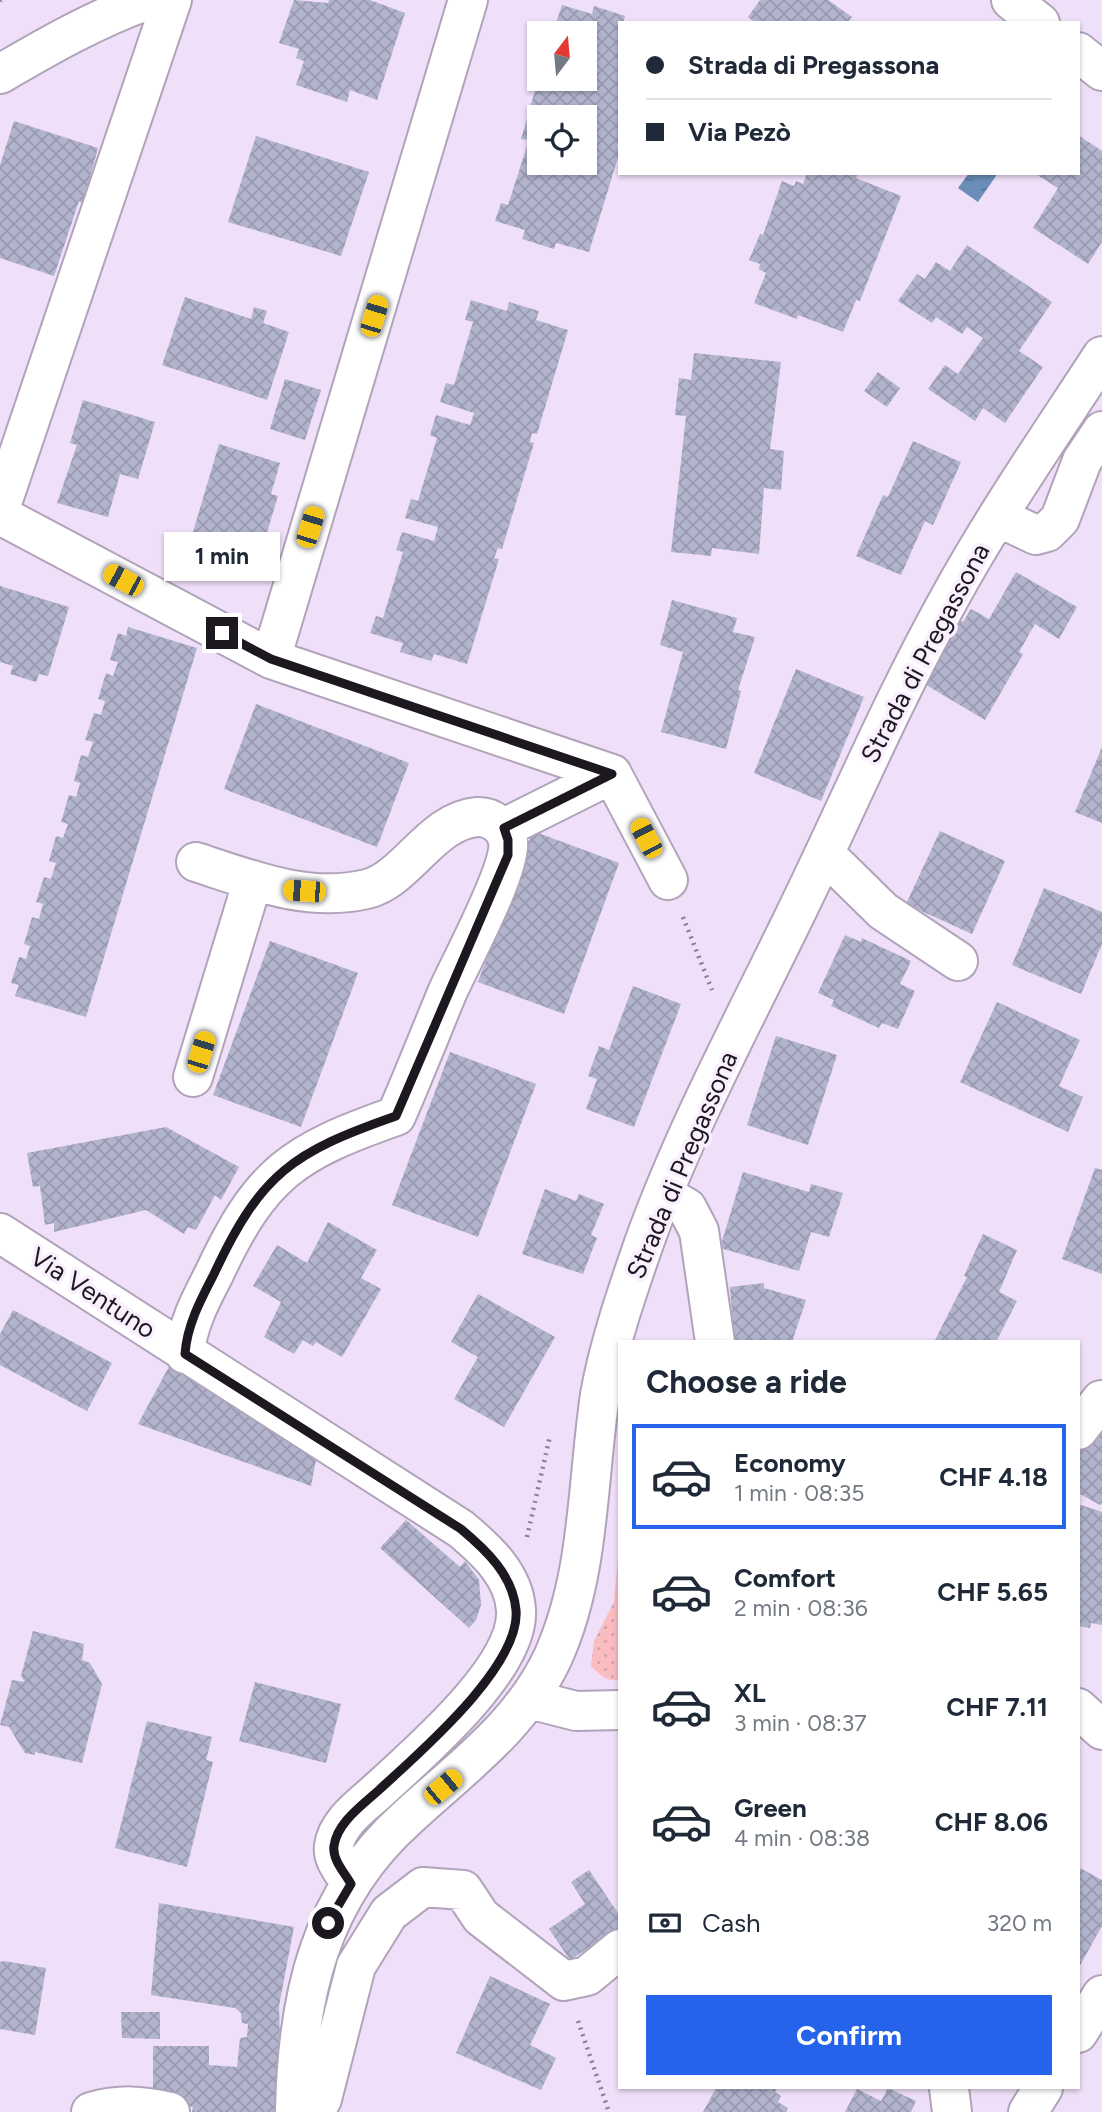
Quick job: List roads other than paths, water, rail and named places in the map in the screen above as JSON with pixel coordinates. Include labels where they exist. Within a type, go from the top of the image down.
[{"type":"street","points":[[0,74],[58,40],[115,12],[148,0]]},
{"type":"street","points":[[0,509],[172,0]]},
{"type":"street","points":[[271,659],[468,0]]},
{"type":"street","points":[[1011,0],[1037,21]]},
{"type":"street","points":[[1080,54],[1102,71]]},
{"type":"street","name":"Strada di Pregassona","points":[[295,2112],[296,2060],[303,2006],[328,1923],[351,1884],[385,1839],[491,1745],[529,1699],[552,1659],[573,1602],[586,1526],[601,1391],[623,1308],[663,1194],[899,693],[998,517],[1102,356]]},
{"type":"street","name":"Strada di Pregassona","points":[[998,517],[1036,535],[1054,526],[1060,519],[1082,461],[1102,431]]},
{"type":"street","points":[[0,515],[271,659],[612,774],[668,880]]},
{"type":"street","points":[[196,863],[280,890],[329,893],[369,888],[395,872],[433,837],[463,821],[478,817],[491,819],[504,828],[612,774]]},
{"type":"street","name":"Via Ventuno","points":[[185,1354],[194,1317],[235,1229],[252,1203],[279,1173],[305,1153],[396,1116],[508,855],[508,840],[504,828]]},
{"type":"street","points":[[825,854],[883,911],[958,961]]},
{"type":"street","points":[[193,1077],[253,880]]},
{"type":"street","points":[[663,1194],[687,1209],[699,1231],[715,1340]]},
{"type":"street","name":"Via Ventuno","points":[[0,1233],[461,1529],[499,1566],[514,1600],[516,1622],[510,1640],[496,1667],[473,1698],[356,1812],[336,1837],[335,1859],[351,1884]]},
{"type":"street","points":[[1080,1427],[1101,1400]]},
{"type":"street","points":[[529,1699],[576,1712],[618,1710]]},
{"type":"street","points":[[1080,1710],[1102,1730]]},
{"type":"street","points":[[315,2112],[322,2099],[356,1966],[389,1913],[423,1887],[463,1889],[481,1917],[564,1981],[587,1976],[618,1951]]},
{"type":"street","points":[[1080,2030],[1102,1995]]},
{"type":"street","points":[[949,2089],[952,2112]]},
{"type":"street","points":[[1028,2112],[1042,2089]]},
{"type":"street","points":[[91,2112],[116,2105],[148,2106],[170,2112]]},
{"type":"water","points":[[968,175],[997,175],[978,202],[958,188]]}]
